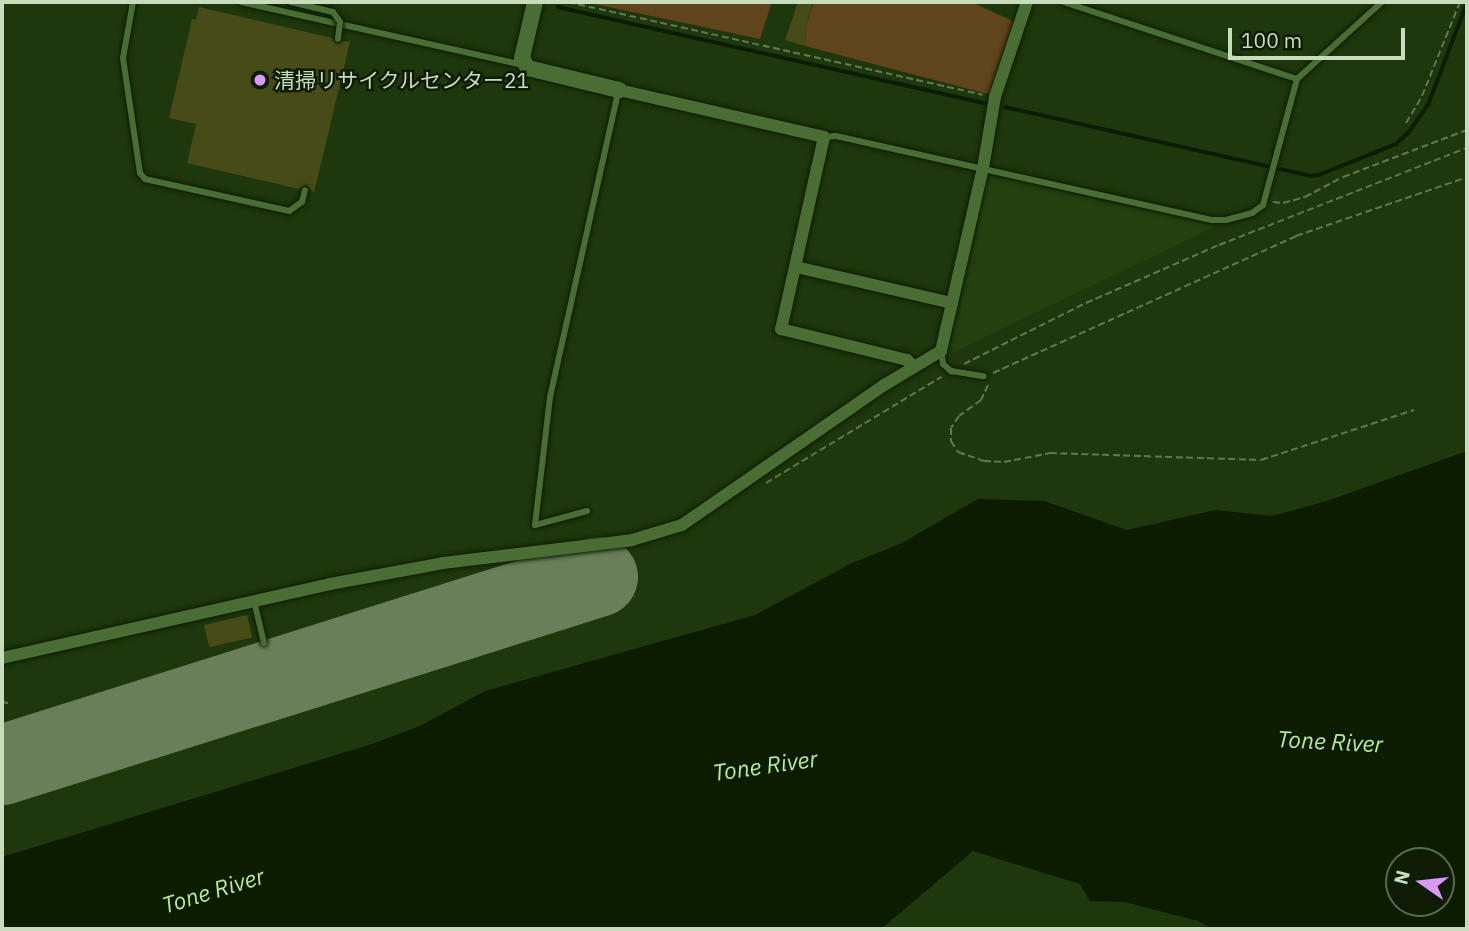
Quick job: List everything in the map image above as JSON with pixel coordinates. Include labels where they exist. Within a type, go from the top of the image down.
[{"type":"street","points":[[526,66],[523,52],[534,2]]},
{"type":"street","points":[[526,66],[542,2]]},
{"type":"street","points":[[2,658],[254,601],[443,563],[632,540],[682,525],[941,351],[983,168],[995,97],[1027,2]]},
{"type":"street","points":[[526,66],[538,72],[824,137],[781,329],[907,360],[915,366]]},
{"type":"street","points":[[796,267],[952,303]]},
{"type":"lane","points":[[133,2],[123,58],[140,173],[145,179],[289,211],[302,202],[305,190]]},
{"type":"lane","points":[[241,2],[526,66]]},
{"type":"lane","points":[[291,2],[333,12],[340,22],[338,39]]},
{"type":"lane","points":[[1064,2],[1297,79]]},
{"type":"lane","points":[[824,137],[836,136],[1219,220],[1252,213],[1259,209],[1266,199],[1297,79],[1382,2]]},
{"type":"lane","points":[[587,511],[535,525],[550,397],[619,90]]},
{"type":"lane","points":[[941,351],[943,364],[951,371],[984,376]]},
{"type":"lane","points":[[254,601],[264,643]]},
{"type":"path","points":[[568,2],[995,97]]},
{"type":"path","points":[[1406,122],[1422,96],[1460,2]]},
{"type":"path","points":[[1266,199],[1283,203],[1305,197],[1343,177],[1467,130]]},
{"type":"path","points":[[965,363],[1086,303],[1244,234],[1467,148]]},
{"type":"path","points":[[1414,410],[1261,460],[1050,453],[1004,462],[984,461],[958,452],[951,441],[951,428],[959,416],[981,400],[987,391],[984,376],[1296,236],[1467,177]]},
{"type":"path","points":[[767,482],[937,380]]},
{"type":"path","points":[[2,702],[8,703]]},
{"type":"shaded area","points":[[585,2],[772,2],[760,39]]},
{"type":"shaded area","points":[[814,2],[971,2],[1015,22],[994,91],[988,94],[805,46],[806,26]]},
{"type":"shaded area","points":[[991,175],[1216,226],[948,355],[987,177]]},
{"type":"water","name":"Tone River","points":[[1467,451],[1467,929],[1212,929],[1198,921],[1125,902],[1090,901],[1080,884],[973,851],[881,929],[2,929],[2,857],[372,744],[420,726],[485,691],[755,615],[850,564],[902,543],[978,499],[1044,501],[1127,530],[1215,510],[1272,516],[1327,501]]},
{"type":"building","points":[[798,2],[813,2],[806,26],[805,46],[785,40]]},
{"type":"building","name":"清掃リサイクルセンター21","points":[[199,7],[332,38],[337,44],[350,42],[314,193],[306,184],[299,189],[187,163],[196,124],[169,118],[192,19],[196,20]]},
{"type":"building","points":[[247,615],[252,637],[209,647],[204,625]]},
{"type":"waterway","points":[[1005,107],[1310,176],[1319,175],[1396,144],[1409,132],[1428,105],[1467,3]]},
{"type":"waterway","points":[[558,7],[990,104]]},
{"type":"runway","points":[[2,765],[598,577]]},
{"type":"place","name":"清掃リサイクルセンター21","points":[[260,80]]}]
